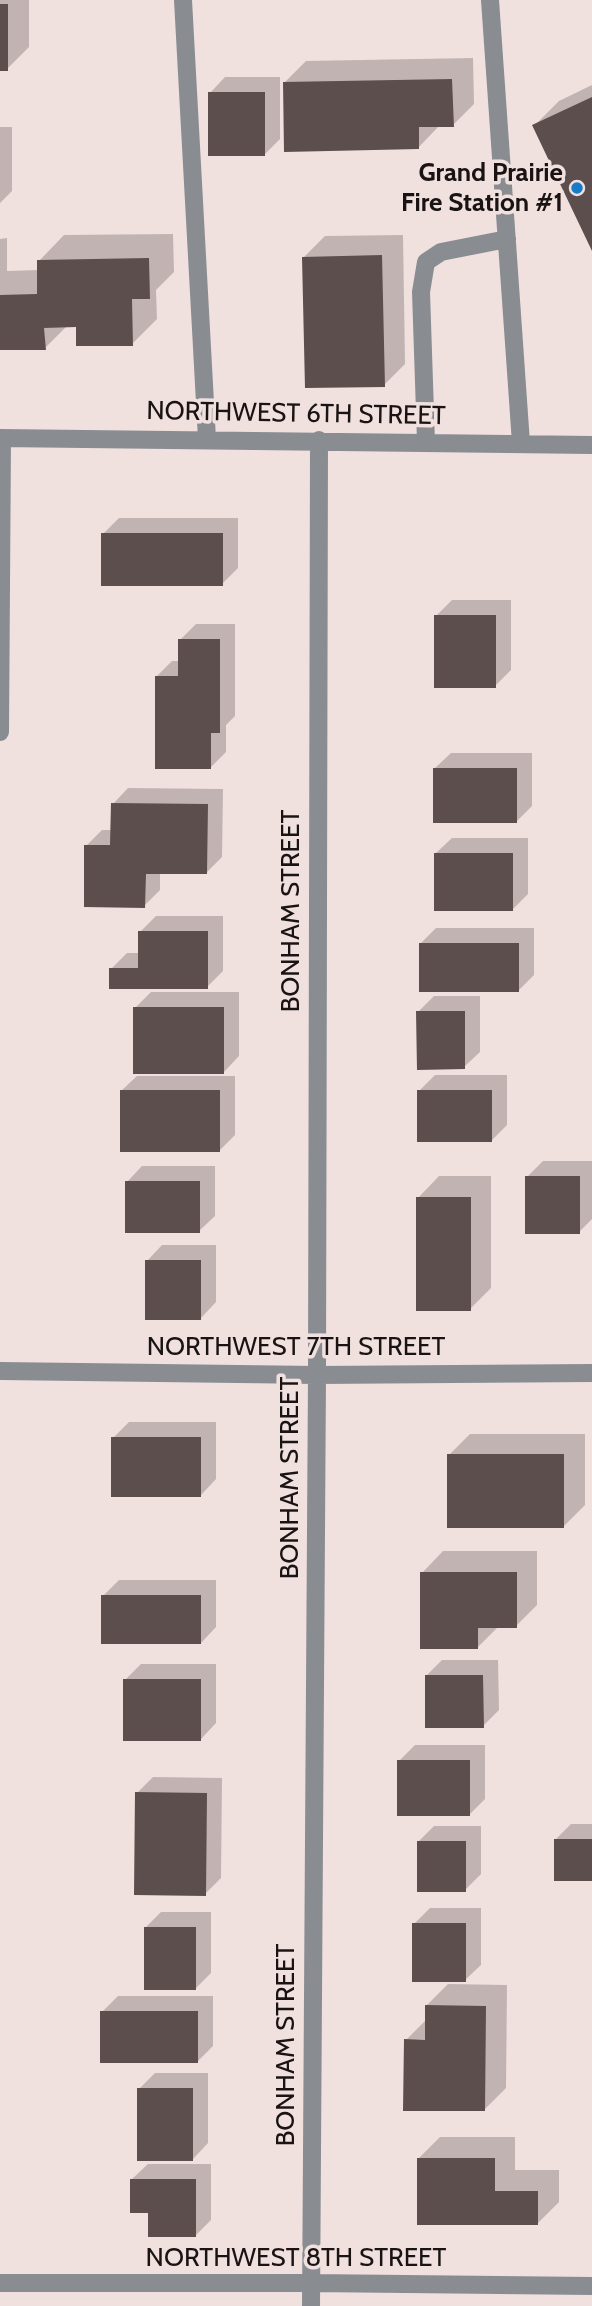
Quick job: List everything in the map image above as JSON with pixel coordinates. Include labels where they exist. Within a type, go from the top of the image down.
[{"type":"street","points":[[183,0],[207,439]]},
{"type":"street","points":[[490,0],[522,443]]},
{"type":"street","points":[[426,442],[421,292],[426,262],[441,252],[507,239]]},
{"type":"street","points":[[0,732],[1,438]]},
{"type":"street","name":"NORTHWEST 6TH STREET","points":[[1,438],[592,445]]},
{"type":"street","name":"BONHAM STREET","points":[[311,2306],[319,440]]},
{"type":"street","name":"NORTHWEST 7TH STREET","points":[[0,1371],[317,1375],[592,1373]]},
{"type":"street","name":"NORTHWEST 8TH STREET","points":[[0,2283],[592,2286]]},
{"type":"building","points":[[0,4],[8,4],[8,71],[0,71]]},
{"type":"building","points":[[452,79],[454,127],[419,127],[419,149],[284,152],[283,82]]},
{"type":"building","points":[[208,92],[265,92],[265,156],[208,156]]},
{"type":"building","name":"Grand Prairie Fire Station #1","points":[[592,97],[592,251],[532,125]]},
{"type":"building","points":[[382,255],[385,387],[305,388],[302,257]]},
{"type":"building","points":[[149,258],[150,299],[132,299],[133,346],[76,346],[76,327],[44,328],[46,350],[0,350],[0,295],[37,294],[37,260]]},
{"type":"building","points":[[101,533],[223,533],[223,586],[101,586]]},
{"type":"building","points":[[434,615],[496,615],[496,688],[434,688]]},
{"type":"building","points":[[178,639],[220,639],[220,733],[211,733],[211,769],[155,769],[155,676],[178,676]]},
{"type":"building","points":[[433,768],[517,768],[517,823],[433,823]]},
{"type":"building","points":[[111,803],[208,804],[207,874],[146,874],[145,908],[84,907],[84,845],[110,845]]},
{"type":"building","points":[[434,853],[513,853],[513,911],[434,911]]},
{"type":"building","points":[[138,931],[208,931],[208,989],[109,989],[109,968],[138,968]]},
{"type":"building","points":[[419,943],[519,943],[519,992],[419,992]]},
{"type":"building","points":[[133,1007],[224,1007],[224,1074],[133,1074]]},
{"type":"building","points":[[416,1011],[465,1011],[465,1069],[417,1070]]},
{"type":"building","points":[[120,1090],[220,1090],[220,1152],[120,1152]]},
{"type":"building","points":[[417,1090],[492,1090],[492,1142],[417,1142]]},
{"type":"building","points":[[525,1176],[580,1176],[580,1234],[525,1234]]},
{"type":"building","points":[[125,1181],[200,1181],[200,1233],[125,1233]]},
{"type":"building","points":[[416,1197],[471,1197],[471,1311],[416,1311]]},
{"type":"building","points":[[145,1260],[201,1260],[201,1320],[145,1320]]},
{"type":"building","points":[[111,1437],[201,1437],[201,1497],[111,1497]]},
{"type":"building","points":[[447,1454],[564,1454],[564,1528],[447,1528]]},
{"type":"building","points":[[420,1572],[517,1572],[517,1628],[478,1628],[478,1649],[420,1649]]},
{"type":"building","points":[[101,1595],[201,1595],[201,1644],[101,1644]]},
{"type":"building","points":[[425,1675],[483,1675],[484,1728],[425,1728]]},
{"type":"building","points":[[123,1679],[201,1679],[201,1741],[123,1741]]},
{"type":"building","points":[[397,1760],[470,1760],[470,1816],[397,1816]]},
{"type":"building","points":[[135,1792],[207,1793],[206,1896],[134,1895]]},
{"type":"building","points":[[554,1839],[592,1839],[592,1881],[554,1881]]},
{"type":"building","points":[[417,1841],[466,1841],[466,1892],[417,1892]]},
{"type":"building","points":[[412,1923],[466,1923],[466,1982],[412,1982]]},
{"type":"building","points":[[144,1927],[196,1927],[196,1990],[144,1990]]},
{"type":"building","points":[[425,2005],[486,2006],[485,2111],[403,2111],[404,2039],[425,2040]]},
{"type":"building","points":[[100,2011],[198,2011],[198,2063],[100,2063]]},
{"type":"building","points":[[137,2088],[193,2088],[193,2161],[137,2161]]},
{"type":"building","points":[[417,2158],[495,2158],[495,2191],[538,2191],[538,2225],[417,2225]]},
{"type":"building","points":[[130,2179],[196,2179],[196,2237],[148,2237],[148,2213],[130,2213]]},
{"type":"place","name":"Grand Prairie Fire Station #1","points":[[577,188]]}]
